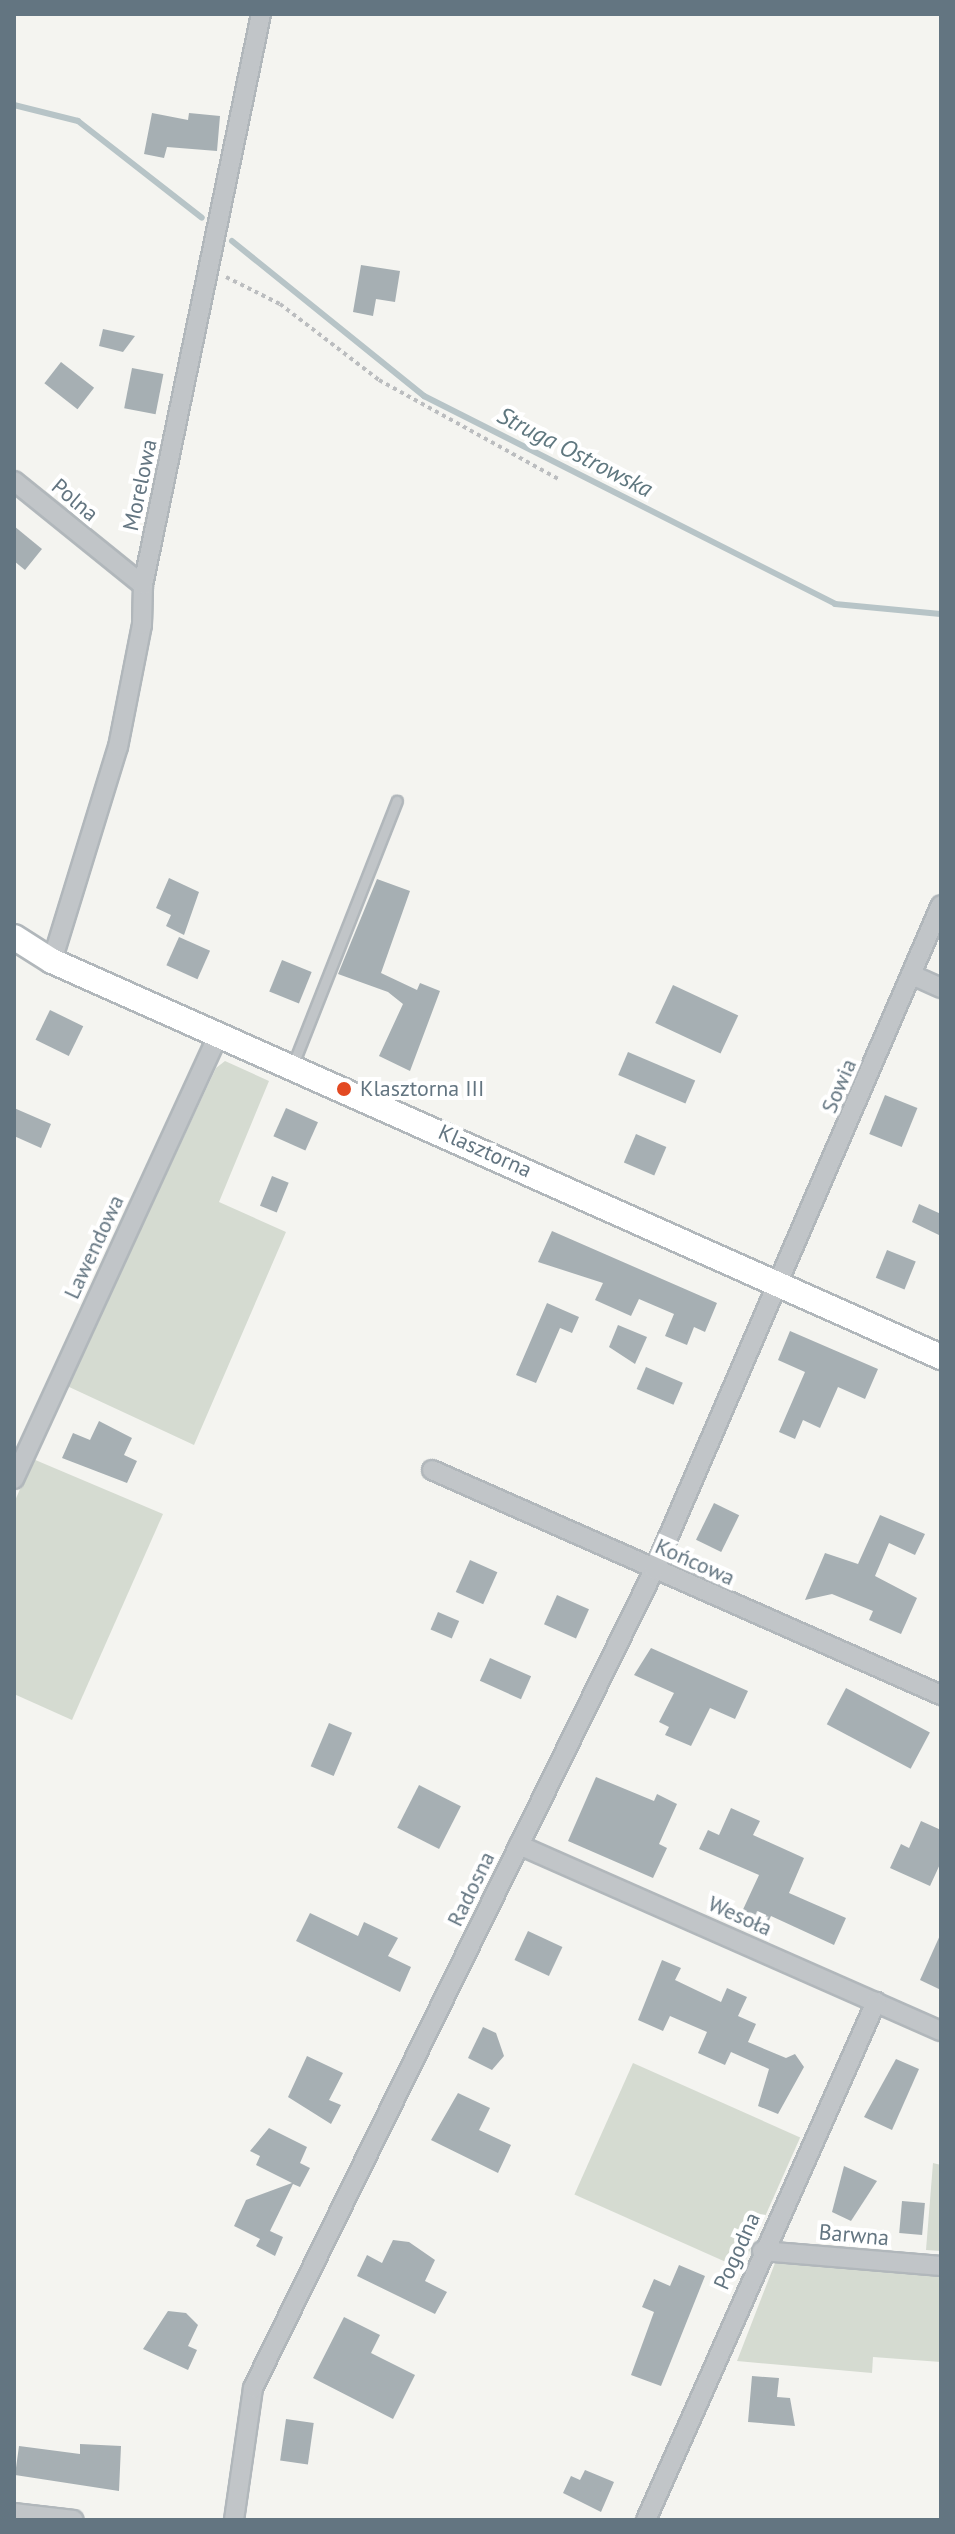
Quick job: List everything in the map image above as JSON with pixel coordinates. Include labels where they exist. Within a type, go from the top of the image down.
[{"type":"street","name":"Morelowa","points":[[52,961],[118,747],[142,625],[143,585],[261,14]]},
{"type":"street","name":"Polna","points":[[14,481],[143,585]]},
{"type":"street","name":"Sowia","points":[[779,1285],[941,905]]},
{"type":"street","name":"Klasztorna","points":[[21,942],[52,961],[941,1357]]},
{"type":"street","points":[[912,975],[941,988]]},
{"type":"street","name":"Lawendowa","points":[[14,1479],[218,1035]]},
{"type":"street","name":"Radosna","points":[[234,2520],[253,2388],[654,1570],[779,1285]]},
{"type":"street","name":"Końcowa","points":[[432,1470],[941,1695]]},
{"type":"street","name":"Wesoła","points":[[519,1845],[941,2031]]},
{"type":"street","name":"Pogodna","points":[[646,2520],[762,2251],[876,2002]]},
{"type":"street","name":"Barwna","points":[[762,2251],[941,2266]]},
{"type":"street","points":[[14,2513],[74,2520]]},
{"type":"lane","points":[[292,1067],[397,801]]},
{"type":"path","points":[[208,275],[235,278],[379,380],[560,480]]},
{"type":"shaded area","points":[[225,1061],[269,1081],[219,1202],[286,1232],[194,1445],[67,1386],[216,1068]]},
{"type":"shaded area","points":[[33,1459],[163,1514],[72,1720],[14,1694],[14,1503]]},
{"type":"shaded area","points":[[633,2063],[800,2137],[742,2269],[574,2195]]},
{"type":"shaded area","points":[[933,2163],[941,2165],[941,2251],[926,2250]]},
{"type":"shaded area","points":[[775,2263],[941,2275],[941,2362],[873,2357],[872,2373],[737,2361]]},
{"type":"building","points":[[152,113],[188,120],[189,113],[220,116],[217,151],[167,147],[164,158],[144,154]]},
{"type":"building","points":[[361,265],[400,271],[395,302],[376,299],[373,316],[353,312]]},
{"type":"building","points":[[103,329],[135,336],[123,352],[99,346]]},
{"type":"building","points":[[61,362],[94,388],[77,409],[44,383]]},
{"type":"building","points":[[132,368],[163,374],[156,414],[124,408]]},
{"type":"building","points":[[14,526],[42,549],[25,570],[14,561]]},
{"type":"building","points":[[169,878],[199,892],[184,935],[166,926],[171,915],[156,908]]},
{"type":"building","points":[[377,879],[410,891],[381,973],[417,990],[420,983],[440,991],[410,1071],[379,1056],[403,1004],[388,992],[338,974]]},
{"type":"building","points":[[179,937],[210,951],[197,979],[166,965]]},
{"type":"building","points":[[282,960],[312,972],[299,1004],[269,992]]},
{"type":"building","points":[[673,985],[738,1015],[721,1053],[655,1023]]},
{"type":"building","points":[[50,1010],[83,1026],[69,1056],[36,1040]]},
{"type":"building","points":[[628,1052],[695,1081],[685,1104],[618,1075]]},
{"type":"building","points":[[885,1095],[917,1108],[902,1147],[869,1134]]},
{"type":"building","points":[[14,1108],[51,1124],[41,1148],[14,1136]]},
{"type":"building","points":[[286,1108],[318,1122],[305,1151],[273,1136]]},
{"type":"building","points":[[636,1134],[666,1147],[654,1175],[624,1163]]},
{"type":"building","points":[[272,1176],[289,1183],[277,1212],[260,1206]]},
{"type":"building","points":[[919,1204],[941,1214],[941,1236],[912,1222]]},
{"type":"building","points":[[552,1231],[717,1303],[705,1332],[694,1327],[687,1345],[665,1336],[674,1314],[639,1299],[631,1316],[595,1300],[603,1283],[538,1262]]},
{"type":"building","points":[[887,1250],[916,1262],[905,1289],[876,1278]]},
{"type":"building","points":[[547,1303],[579,1317],[572,1333],[560,1328],[536,1383],[516,1375]]},
{"type":"building","points":[[618,1325],[647,1337],[635,1364],[609,1347]]},
{"type":"building","points":[[790,1331],[878,1369],[865,1399],[838,1387],[820,1428],[803,1420],[795,1439],[779,1432],[805,1372],[778,1360]]},
{"type":"building","points":[[646,1367],[683,1383],[673,1405],[637,1389]]},
{"type":"building","points":[[99,1421],[132,1438],[124,1455],[137,1461],[127,1483],[62,1458],[73,1433],[90,1440]]},
{"type":"building","points":[[714,1503],[739,1515],[721,1552],[696,1540]]},
{"type":"building","points":[[880,1515],[925,1534],[915,1555],[889,1543],[875,1576],[917,1598],[901,1634],[869,1620],[873,1611],[832,1594],[805,1600],[825,1553],[858,1564]]},
{"type":"building","points":[[470,1560],[497,1572],[483,1604],[456,1592]]},
{"type":"building","points":[[557,1595],[589,1609],[576,1638],[544,1624]]},
{"type":"building","points":[[438,1612],[459,1621],[452,1638],[431,1629]]},
{"type":"building","points":[[651,1648],[748,1691],[735,1719],[710,1708],[691,1746],[665,1735],[669,1727],[659,1722],[674,1693],[634,1675]]},
{"type":"building","points":[[490,1658],[531,1676],[521,1699],[480,1681]]},
{"type":"building","points":[[846,1688],[930,1733],[911,1769],[827,1724]]},
{"type":"building","points":[[329,1723],[352,1733],[334,1776],[311,1766]]},
{"type":"building","points":[[596,1777],[654,1801],[657,1794],[677,1804],[659,1844],[667,1848],[653,1878],[568,1841]]},
{"type":"building","points":[[419,1785],[461,1806],[439,1849],[397,1828]]},
{"type":"building","points":[[731,1808],[760,1821],[753,1835],[804,1858],[789,1893],[846,1918],[834,1945],[771,1916],[765,1928],[740,1916],[759,1875],[699,1849],[708,1830],[719,1835]]},
{"type":"building","points":[[921,1821],[941,1830],[941,1862],[930,1886],[890,1868],[901,1844],[909,1848]]},
{"type":"building","points":[[310,1913],[358,1936],[364,1922],[398,1938],[388,1956],[411,1967],[400,1992],[296,1941]]},
{"type":"building","points":[[528,1931],[562,1947],[549,1976],[514,1960]]},
{"type":"building","points":[[941,1933],[941,1990],[920,1980]]},
{"type":"building","points":[[662,1960],[681,1968],[675,1980],[721,2002],[727,1988],[747,1997],[738,2016],[756,2024],[748,2042],[786,2058],[795,2054],[804,2067],[778,2114],[758,2106],[769,2069],[731,2052],[725,2065],[698,2053],[707,2032],[670,2016],[663,2031],[638,2020]]},
{"type":"building","points":[[483,2027],[496,2033],[504,2056],[492,2070],[468,2058]]},
{"type":"building","points":[[307,2056],[343,2073],[329,2100],[341,2105],[331,2124],[288,2097]]},
{"type":"building","points":[[896,2059],[919,2069],[892,2130],[864,2117]]},
{"type":"building","points":[[458,2093],[490,2108],[479,2130],[511,2145],[498,2173],[431,2140]]},
{"type":"building","points":[[269,2128],[307,2147],[300,2163],[310,2168],[300,2187],[293,2184],[270,2231],[283,2237],[275,2256],[256,2246],[260,2239],[234,2226],[246,2200],[292,2183],[256,2165],[260,2156],[250,2151]]},
{"type":"building","points":[[844,2166],[877,2181],[851,2221],[832,2212]]},
{"type":"building","points":[[902,2201],[925,2203],[922,2235],[899,2233]]},
{"type":"building","points":[[393,2240],[409,2242],[435,2260],[425,2281],[447,2292],[435,2314],[357,2276],[367,2255],[382,2263]]},
{"type":"building","points":[[679,2265],[705,2276],[661,2386],[631,2375],[654,2312],[642,2307],[654,2279],[670,2286]]},
{"type":"building","points":[[168,2311],[186,2313],[198,2325],[188,2346],[197,2350],[188,2370],[143,2349]]},
{"type":"building","points":[[344,2317],[380,2335],[371,2353],[415,2375],[393,2419],[313,2378]]},
{"type":"building","points":[[752,2376],[779,2378],[777,2397],[790,2398],[795,2426],[748,2422]]},
{"type":"building","points":[[286,2419],[314,2423],[308,2464],[280,2461]]},
{"type":"building","points":[[80,2444],[121,2446],[119,2491],[15,2475],[19,2446],[80,2454]]},
{"type":"building","points":[[585,2470],[614,2482],[601,2512],[563,2493],[571,2476],[580,2480]]},
{"type":"waterway","name":"Struga Ostrowska","points":[[14,105],[78,121],[202,218]]},
{"type":"waterway","name":"Struga Ostrowska","points":[[232,241],[424,396],[835,604],[941,614]]},
{"type":"place","name":"Klasztorna III","points":[[344,1089]]}]
